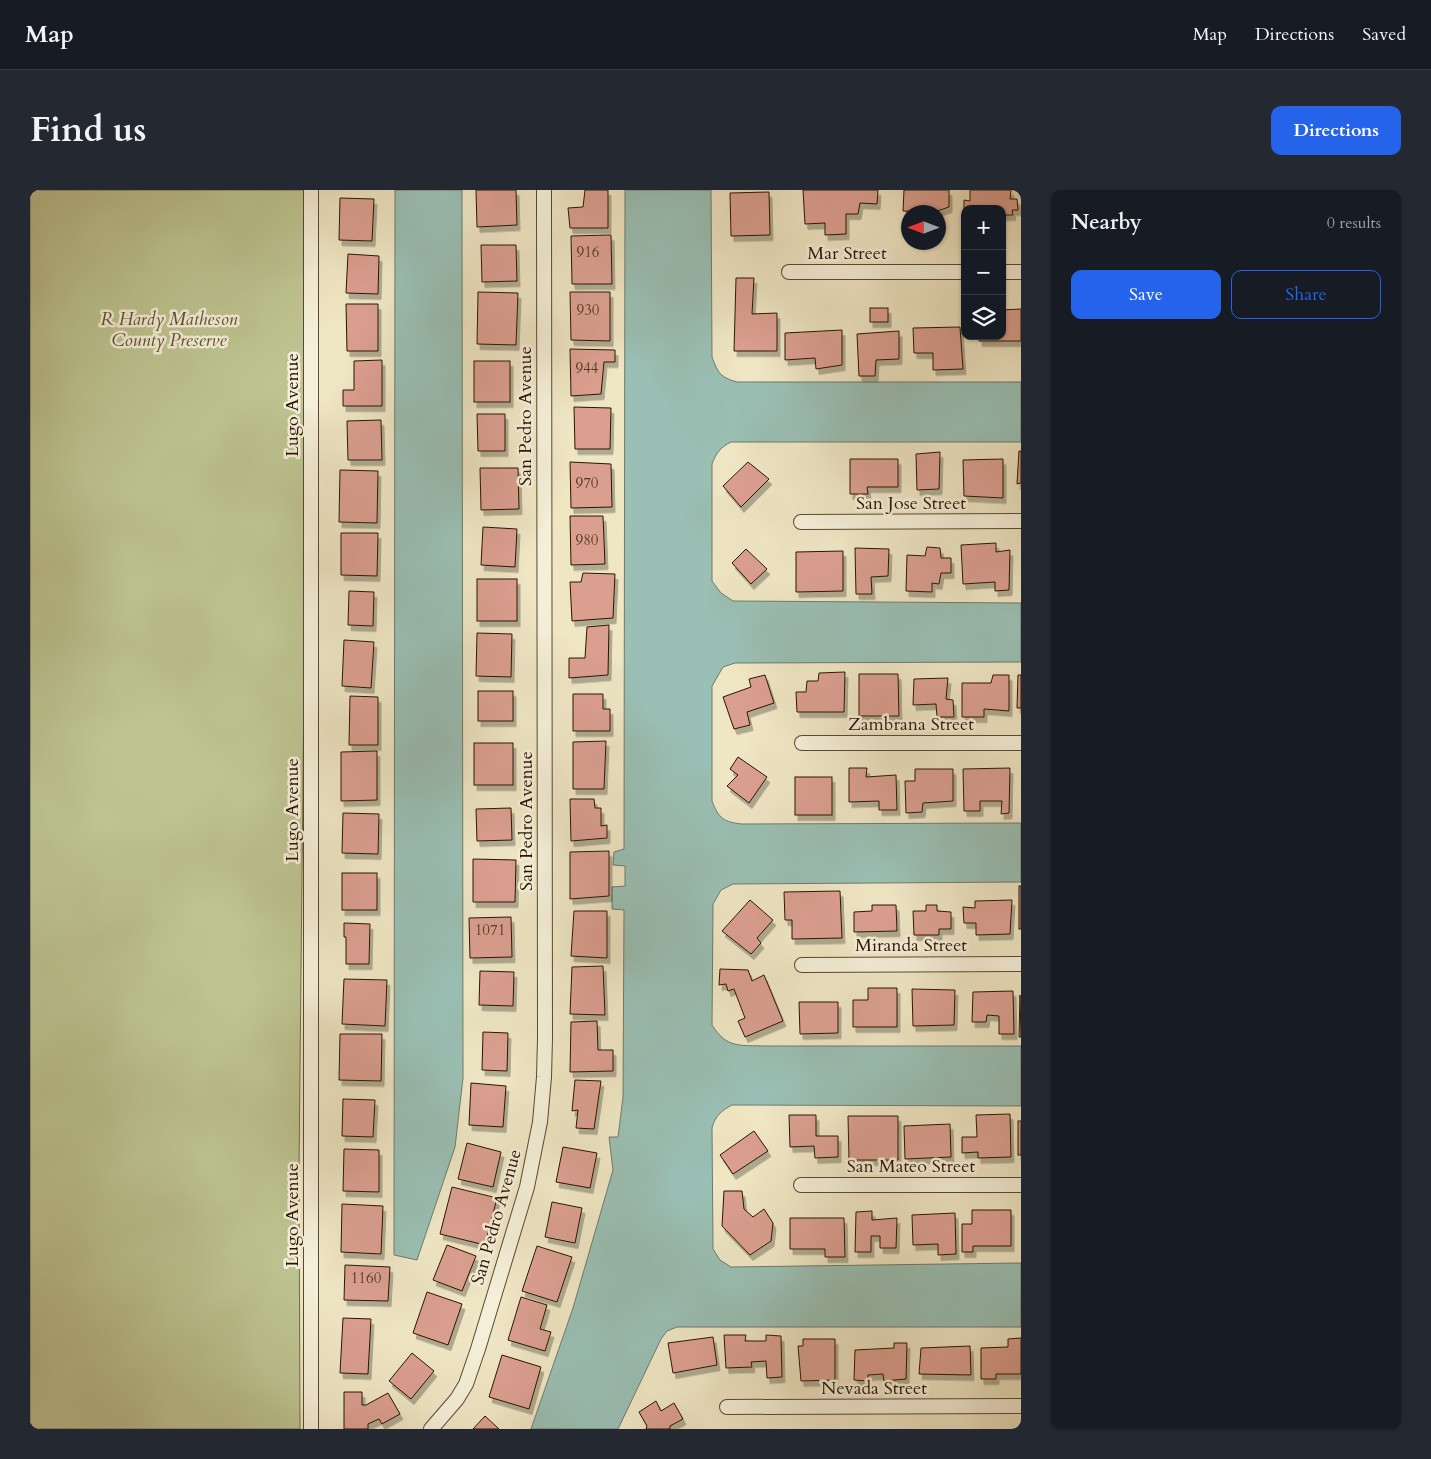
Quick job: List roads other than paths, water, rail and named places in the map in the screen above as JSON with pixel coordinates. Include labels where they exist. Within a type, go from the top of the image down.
[{"type":"street","name":"Lugo Avenue","points":[[311,190],[311,1429]]},
{"type":"street","name":"San Pedro Avenue","points":[[431,1429],[457,1399],[466,1384],[526,1188],[541,1112],[545,1045],[544,190]]},
{"type":"street","name":"Mar Street","points":[[789,272],[961,272]]},
{"type":"street","points":[[1006,272],[1021,272]]},
{"type":"street","name":"San Jose Street","points":[[801,522],[1021,521]]},
{"type":"street","name":"Zambrana Street","points":[[802,743],[1021,743]]},
{"type":"street","name":"Miranda Street","points":[[802,964],[1021,964]]},
{"type":"street","name":"San Mateo Street","points":[[801,1185],[1021,1185]]},
{"type":"street","name":"Nevada Street","points":[[727,1407],[1021,1406]]},
{"type":"water","points":[[395,190],[462,190],[463,1078],[455,1147],[417,1260],[394,1255]]},
{"type":"water","points":[[625,190],[711,190],[712,357],[718,371],[727,378],[737,382],[1021,382],[1021,442],[731,442],[722,448],[712,464],[712,581],[721,593],[733,601],[1021,603],[1021,662],[735,663],[723,667],[712,686],[712,801],[717,812],[726,821],[742,824],[1021,823],[1021,882],[733,884],[721,890],[713,904],[712,1025],[723,1038],[729,1042],[741,1045],[1021,1046],[1021,1106],[732,1105],[719,1114],[712,1128],[713,1249],[720,1260],[731,1267],[1021,1263],[1021,1327],[677,1327],[667,1331],[661,1339],[618,1429],[531,1429],[573,1308],[613,1170],[609,1137],[618,1137],[623,1097],[624,910],[612,909],[612,887],[625,886],[625,866],[613,865],[614,852],[624,849]]},
{"type":"park label","name":"R Hardy Matheson County Preserve","points":[[169,329]]}]
